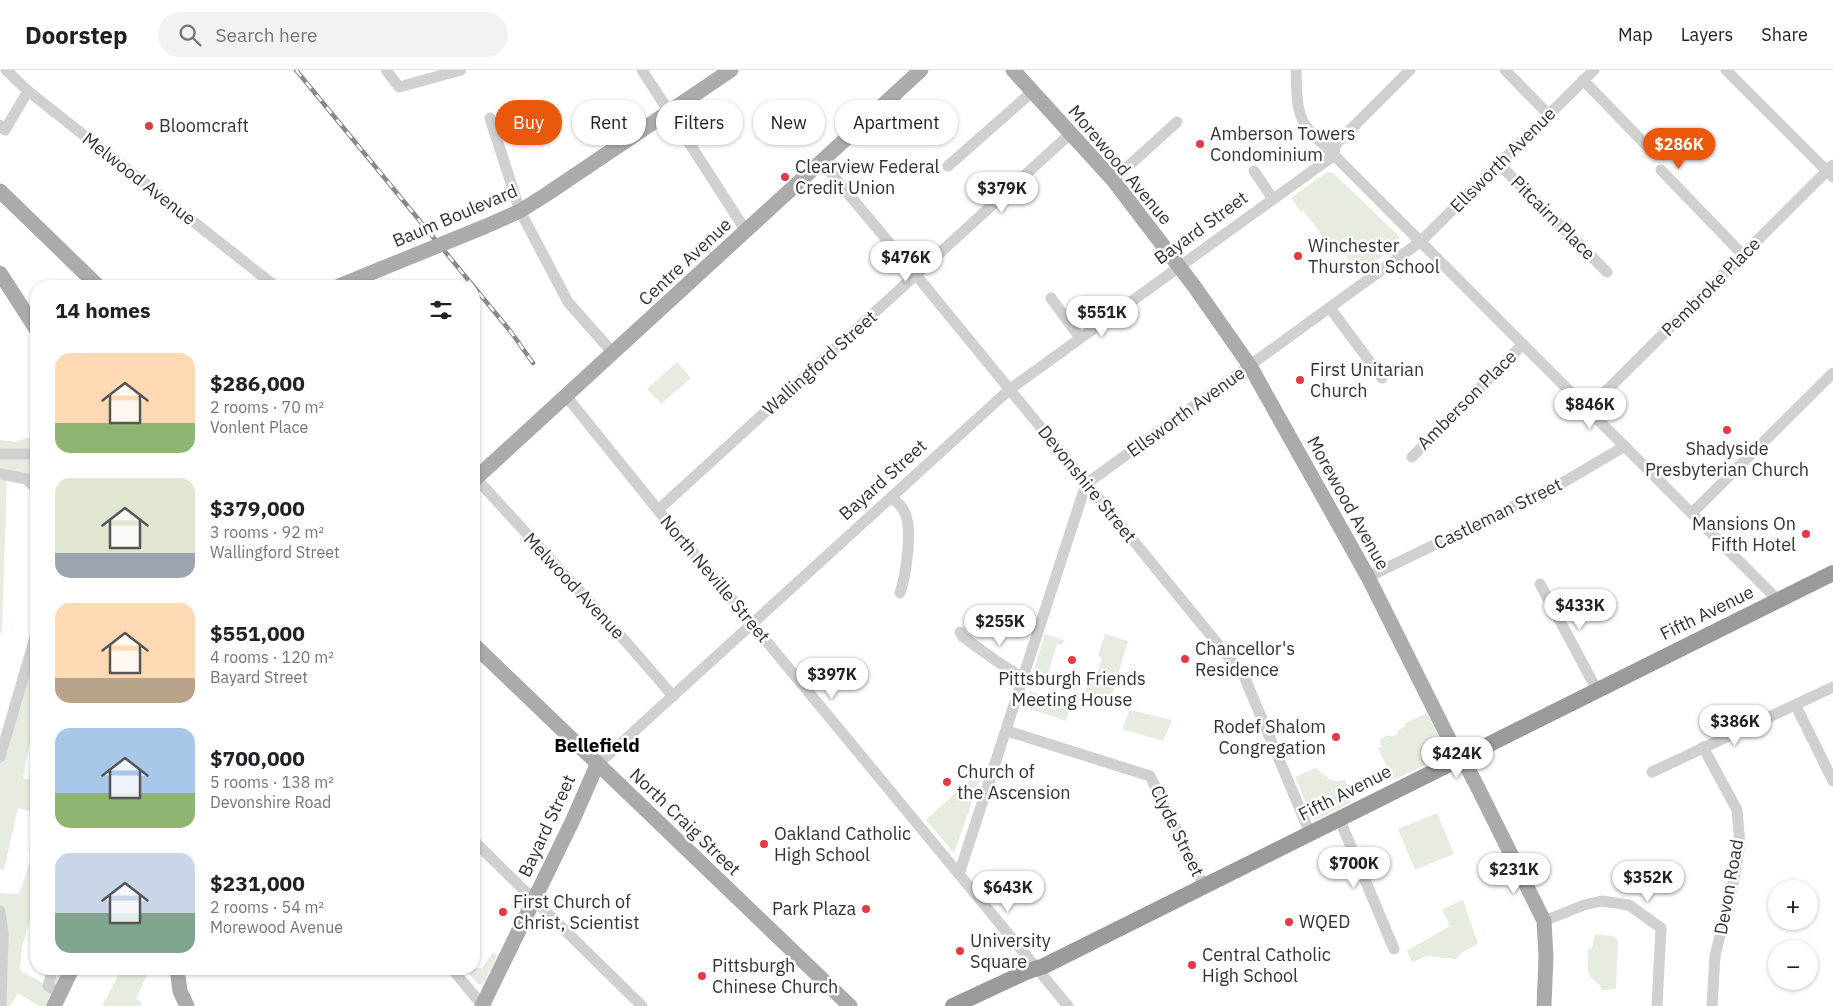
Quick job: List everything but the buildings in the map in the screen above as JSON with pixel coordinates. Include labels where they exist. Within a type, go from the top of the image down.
[{"type":"highway","name":"Fifth Avenue","points":[[953,1006],[1026,972],[1037,969],[1833,573]]},
{"type":"main road","name":"Baum Boulevard","points":[[687,100],[731,70]]},
{"type":"main road","name":"Centre Avenue","points":[[480,473],[921,70]]},
{"type":"main road","name":"Morewood Avenue","points":[[1013,70],[1113,180],[1179,267],[1250,366],[1368,578],[1453,747],[1477,786],[1544,921],[1546,934],[1544,1006]]},
{"type":"main road","name":"Baum Boulevard","points":[[353,280],[520,211],[656,121]]},
{"type":"main road","points":[[0,191],[92,280]]},
{"type":"main road","points":[[0,273],[30,320]]},
{"type":"main road","name":"North Craig Street","points":[[480,651],[850,1006]]},
{"type":"main road","name":"Bayard Street","points":[[482,1006],[572,822],[597,765]]},
{"type":"main road","points":[[57,1000],[69,975]]},
{"type":"main road","points":[[178,975],[180,991],[187,1006]]},
{"type":"street","name":"Melwood Avenue","points":[[6,70],[28,91],[267,280]]},
{"type":"street","points":[[386,70],[398,88],[461,70]]},
{"type":"street","points":[[642,70],[660,100]]},
{"type":"street","points":[[1296,70],[1302,122],[1333,156],[1778,600]]},
{"type":"street","name":"Bayard Street","points":[[597,765],[1010,389],[1333,156],[1336,144],[1410,70]]},
{"type":"street","points":[[1505,70],[1549,115]]},
{"type":"street","name":"Ellsworth Avenue","points":[[1086,484],[1420,242],[1594,70]]},
{"type":"street","points":[[1726,70],[1831,171]]},
{"type":"street","points":[[1583,80],[1647,146]]},
{"type":"street","points":[[2,127],[28,91]]},
{"type":"street","points":[[948,166],[1032,92]]},
{"type":"street","points":[[490,118],[520,211],[568,302],[613,353]]},
{"type":"street","points":[[1113,180],[1177,122]]},
{"type":"street","name":"Wallingford Street","points":[[658,510],[1070,134]]},
{"type":"street","points":[[689,145],[746,231]]},
{"type":"street","name":"Devonshire Street","points":[[821,161],[1244,676],[1310,833]]},
{"type":"street","name":"Pitcairn Place","points":[[1499,164],[1607,272]]},
{"type":"street","points":[[1660,170],[1743,255]]},
{"type":"street","points":[[1254,171],[1273,199]]},
{"type":"street","name":"Pembroke Place","points":[[1588,409],[1743,255],[1831,171]]},
{"type":"street","points":[[1051,298],[1080,338]]},
{"type":"street","points":[[1330,308],[1382,378]]},
{"type":"street","name":"Amberson Place","points":[[1412,457],[1523,344]]},
{"type":"street","points":[[1692,513],[1833,373]]},
{"type":"street","name":"North Neville Street","points":[[566,396],[1068,1006]]},
{"type":"street","name":"Castleman Street","points":[[1368,578],[1564,482],[1625,446]]},
{"type":"street","points":[[0,454],[30,454]]},
{"type":"street","points":[[0,474],[26,479],[30,483]]},
{"type":"street","name":"Melwood Avenue","points":[[480,484],[627,643],[672,696]]},
{"type":"street","points":[[959,874],[1086,484]]},
{"type":"street","points":[[892,498],[901,506],[906,514],[909,527],[905,574],[900,593]]},
{"type":"street","points":[[1540,584],[1597,690]]},
{"type":"street","points":[[960,632],[963,637],[994,659],[999,665],[1023,678]]},
{"type":"street","points":[[0,757],[30,654]]},
{"type":"street","points":[[1652,772],[1833,687]]},
{"type":"street","points":[[1796,706],[1833,782]]},
{"type":"street","name":"Clyde Street","points":[[1007,731],[1150,776],[1204,886]]},
{"type":"street","name":"Devon Road","points":[[1703,747],[1737,810],[1740,844],[1734,879],[1715,956],[1712,1006]]},
{"type":"street","points":[[1339,818],[1394,949]]},
{"type":"street","points":[[480,847],[642,1006]]},
{"type":"street","points":[[1544,921],[1584,905],[1602,901],[1630,906],[1661,928],[1657,1006]]},
{"type":"street","points":[[0,911],[3,935],[2,1006]]},
{"type":"street","points":[[51,975],[48,986],[57,1000]]},
{"type":"street","points":[[457,975],[482,1006]]},
{"type":"shaded area","points":[[1327,172],[1333,173],[1399,236],[1398,245],[1358,273],[1341,249],[1329,244],[1291,198]]},
{"type":"shaded area","points":[[677,362],[691,378],[661,404],[647,389]]},
{"type":"shaded area","points":[[30,437],[30,485],[7,475],[2,633],[0,633],[0,440],[15,442]]},
{"type":"shaded area","points":[[1045,634],[1064,640],[1062,645],[1057,644],[1048,674],[1034,670]]},
{"type":"shaded area","points":[[1105,634],[1128,641],[1111,699],[1085,692],[1090,673],[1096,675],[1102,658],[1098,656]]},
{"type":"shaded area","points":[[30,654],[30,740],[23,778],[30,780],[30,811],[18,808],[4,870],[0,870],[0,757]]},
{"type":"shaded area","points":[[1030,691],[1071,704],[1066,721],[1025,707]]},
{"type":"shaded area","points":[[1130,710],[1172,720],[1163,741],[1122,729]]},
{"type":"shaded area","points":[[1427,713],[1447,754],[1396,779],[1392,778],[1378,748],[1382,746],[1379,740],[1389,735],[1391,737],[1398,734],[1397,731],[1405,727],[1404,724]]},
{"type":"shaded area","points":[[1316,768],[1332,780],[1345,780],[1347,785],[1352,787],[1356,794],[1348,798],[1351,802],[1314,821],[1295,777]]},
{"type":"shaded area","points":[[975,775],[980,780],[954,853],[926,820]]},
{"type":"shaded area","points":[[1437,813],[1454,854],[1415,870],[1398,829]]},
{"type":"shaded area","points":[[30,862],[30,920],[22,947],[20,970],[48,986],[51,975],[69,975],[54,1006],[39,1006],[18,993],[10,1006],[0,1006],[0,893],[19,894]]},
{"type":"shaded area","points":[[1463,900],[1478,944],[1463,952],[1456,959],[1427,956],[1412,962],[1407,951],[1450,926],[1442,909]]},
{"type":"shaded area","points":[[1596,934],[1612,936],[1618,940],[1616,989],[1601,990],[1600,985],[1589,974],[1588,949],[1592,948]]},
{"type":"shaded area","points":[[493,952],[497,955],[483,984],[478,984],[470,975],[480,975],[480,968]]},
{"type":"shaded area","points":[[119,975],[147,975],[136,999],[142,1002],[140,1006],[102,1006]]},
{"type":"railway","points":[[296,70],[468,280]]},
{"type":"railway","points":[[480,294],[533,363]]},
{"type":"place","name":"Bloomcraft","points":[[149,126]]},
{"type":"place","name":"Amberson Towers Condominium","points":[[1200,144]]},
{"type":"place","name":"Clearview Federal Credit Union","points":[[785,177]]},
{"type":"place","name":"Winchester Thurston School","points":[[1298,256]]},
{"type":"place","name":"First Unitarian Church","points":[[1300,380]]},
{"type":"place","name":"Shadyside Presbyterian Church","points":[[1727,430]]},
{"type":"place","name":"Mansions On Fifth Hotel","points":[[1806,534]]},
{"type":"place","name":"Chancellor's Residence","points":[[1185,659]]},
{"type":"place","name":"Pittsburgh Friends Meeting House","points":[[1072,660]]},
{"type":"place","name":"Rodef Shalom Congregation","points":[[1336,737]]},
{"type":"place","name":"Church of the Ascension","points":[[947,782]]},
{"type":"place","name":"Oakland Catholic High School","points":[[764,844]]},
{"type":"place","name":"Park Plaza","points":[[866,909]]},
{"type":"place","name":"First Church of Christ, Scientist","points":[[503,912]]},
{"type":"place","name":"WQED","points":[[1289,922]]},
{"type":"place","name":"University Square","points":[[960,951]]},
{"type":"place","name":"Central Catholic High School","points":[[1192,965]]},
{"type":"place","name":"Pittsburgh Chinese Church","points":[[702,976]]},
{"type":"district","name":"Bellefield","points":[[597,745]]}]
